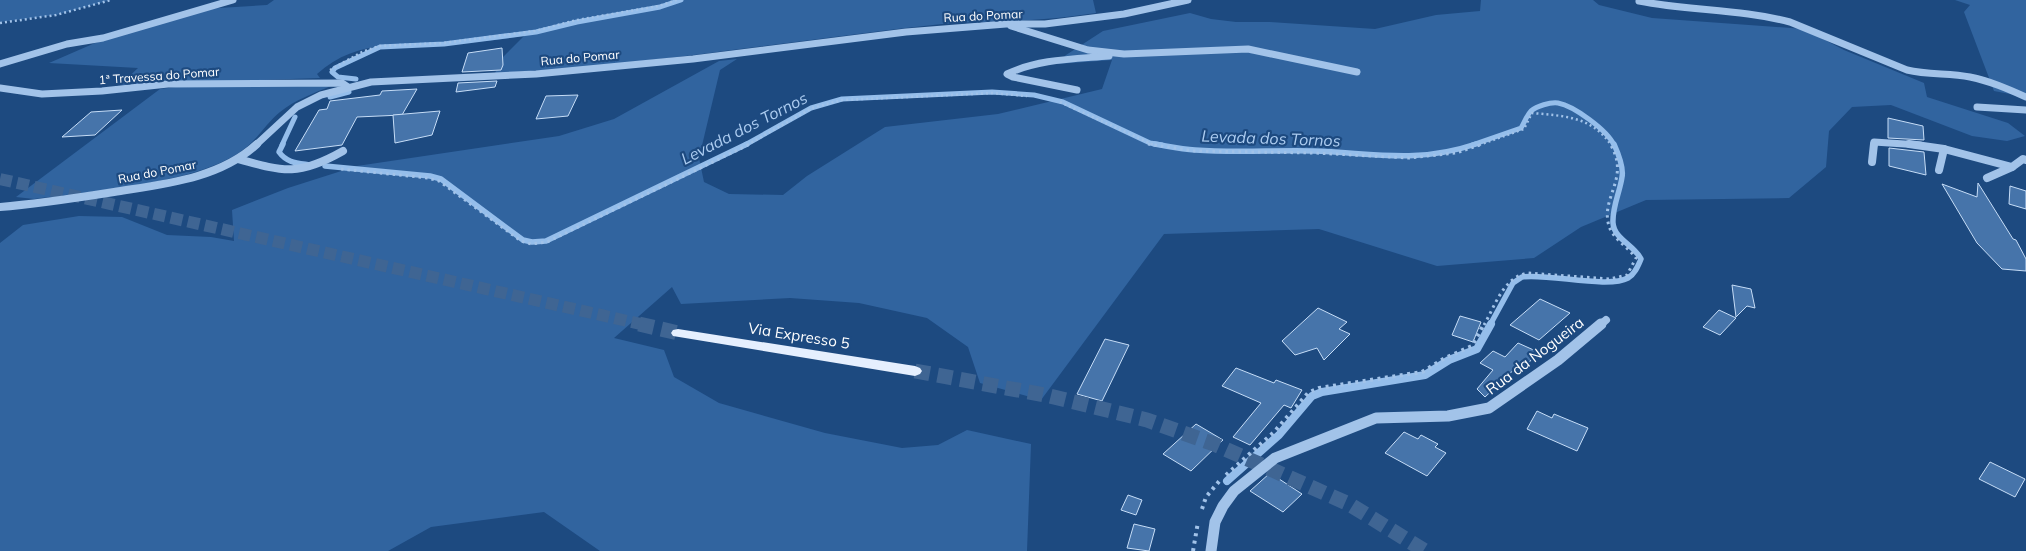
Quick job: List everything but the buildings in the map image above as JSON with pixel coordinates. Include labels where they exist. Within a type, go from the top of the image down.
[{"type":"main road","name":"Via Expresso 5","points":[[678,333],[915,371]]},
{"type":"street","points":[[0,64],[67,44],[112,36],[233,0]]},
{"type":"street","name":"Rua do Pomar","points":[[0,208],[46,203],[175,182],[211,171],[247,153],[297,107],[345,85],[389,80],[536,74],[693,59],[906,32],[1006,24],[1045,24],[1124,14],[1188,0]]},
{"type":"street","points":[[1639,1],[1661,6],[1772,17],[1790,22],[1907,70],[1923,74],[1969,77],[1998,85],[2026,97]]},
{"type":"street","points":[[1006,24],[1024,32],[1088,50],[1124,54]]},
{"type":"street","points":[[1077,90],[1013,77],[1007,74],[1012,70],[1043,64],[1124,54],[1248,49],[1358,72]]},
{"type":"street","name":"1ª Travessa do Pomar","points":[[0,88],[42,94],[102,91],[168,84],[345,85]]},
{"type":"street","points":[[1977,107],[2026,110]]},
{"type":"street","points":[[1872,162],[1874,142],[1891,142],[1944,149],[1986,162],[2012,166]]},
{"type":"street","points":[[1939,170],[1944,149]]},
{"type":"street","points":[[238,159],[282,171],[314,167],[343,151]]},
{"type":"street","points":[[1987,178],[2025,158]]},
{"type":"street","name":"Rua da Nogueira","points":[[1211,551],[1215,522],[1223,506],[1234,491],[1275,458],[1334,433],[1376,418],[1448,416],[1489,408],[1558,360],[1606,320]]},
{"type":"path","points":[[0,23],[56,15],[111,0]]},
{"type":"path","points":[[345,85],[343,80],[329,75],[332,68],[362,52],[379,46],[444,43],[535,31],[577,20],[659,6],[677,0]]},
{"type":"path","points":[[314,167],[428,178],[438,181],[521,241],[531,244],[547,242],[670,183],[740,149],[812,108],[842,100],[900,96],[992,93],[1033,96]]},
{"type":"path","points":[[1052,100],[1149,144],[1195,151],[1315,153],[1390,158],[1456,153],[1524,129],[1532,113],[1582,118],[1601,130],[1614,152],[1618,174],[1608,222],[1612,233],[1636,258],[1627,275],[1610,279],[1527,273],[1518,275],[1509,281],[1472,346],[1445,358],[1422,372],[1319,388],[1308,393],[1302,400]]},
{"type":"shaded area","points":[[0,0],[111,0],[56,15],[0,22]]},
{"type":"shaded area","points":[[274,0],[1093,0],[1096,13],[1031,20],[942,24],[663,59],[551,70],[495,73],[503,57],[524,36],[475,42],[384,46],[367,49],[333,62],[317,74],[320,78],[120,85],[138,68],[49,63],[95,43],[203,9],[267,5]]},
{"type":"shaded area","points":[[1481,0],[1593,0],[1599,5],[1652,18],[1804,29],[1844,50],[1924,83],[1927,97],[2008,123],[2025,136],[2007,141],[1972,136],[1891,105],[1852,107],[1829,131],[1826,167],[1789,198],[1646,200],[1581,227],[1534,258],[1437,266],[1319,229],[1164,234],[1041,400],[980,383],[968,347],[927,318],[859,303],[790,298],[681,304],[672,287],[614,338],[664,350],[674,377],[719,403],[825,433],[902,448],[938,445],[967,430],[1031,444],[1027,551],[600,551],[544,512],[431,527],[388,551],[0,551],[0,243],[23,225],[79,216],[122,217],[167,235],[211,237],[234,241],[232,210],[288,188],[357,166],[559,136],[614,119],[719,61],[737,59],[720,70],[699,158],[704,182],[729,194],[783,195],[807,176],[885,127],[998,114],[1102,89],[1112,60],[1057,64],[1066,55],[1103,31],[1190,13],[1211,19],[1236,22],[1270,22],[1375,29],[1436,15],[1480,11]]},
{"type":"shaded area","points":[[1955,0],[2026,0],[2026,97],[1994,91],[1964,12],[1970,5]]},
{"type":"shaded area","points":[[191,85],[331,86],[305,97],[286,108],[275,116],[251,143],[240,152],[220,163],[196,172],[169,179],[112,189],[34,199],[16,197],[160,89]]},
{"type":"waterway","name":"Levada dos Tornos","points":[[356,79],[338,77],[332,72],[335,68],[380,47],[444,44],[536,32],[577,22],[660,7],[681,0]]},
{"type":"waterway","name":"Levada dos Tornos","points":[[330,97],[349,92]]},
{"type":"waterway","name":"Levada dos Tornos","points":[[745,145],[811,108],[842,99],[992,92],[1034,95],[1063,102],[1150,143],[1162,145]]},
{"type":"waterway","name":"Levada dos Tornos","points":[[1472,145],[1521,128],[1531,111],[1540,106],[1555,103],[1565,105],[1589,120],[1605,133],[1614,145]]},
{"type":"waterway","name":"Levada dos Tornos","points":[[282,145],[295,117]]},
{"type":"waterway","name":"Levada dos Tornos","points":[[283,144],[279,152],[282,156],[293,162],[310,165]]},
{"type":"waterway","name":"Levada dos Tornos","points":[[1154,144],[1210,151],[1313,151],[1395,156],[1434,154],[1476,144]]},
{"type":"waterway","name":"Levada dos Tornos","points":[[1490,325],[1513,283],[1522,277],[1533,276],[1607,282],[1628,278],[1634,272],[1641,259],[1620,238],[1614,229],[1613,223],[1622,173],[1620,160],[1614,144]]},
{"type":"waterway","name":"Levada dos Tornos","points":[[325,166],[430,176],[441,179],[523,240],[532,242],[546,241],[745,145]]},
{"type":"waterway","name":"Levada dos Tornos","points":[[1227,481],[1279,435],[1312,396],[1322,392],[1425,375],[1449,360],[1477,349],[1491,324]]},
{"type":"tunnel","points":[[0,179],[645,325]]},
{"type":"tunnel","points":[[639,324],[678,333]]},
{"type":"tunnel","points":[[915,371],[1050,396],[1147,420],[1214,444],[1349,504],[1425,551]]}]
